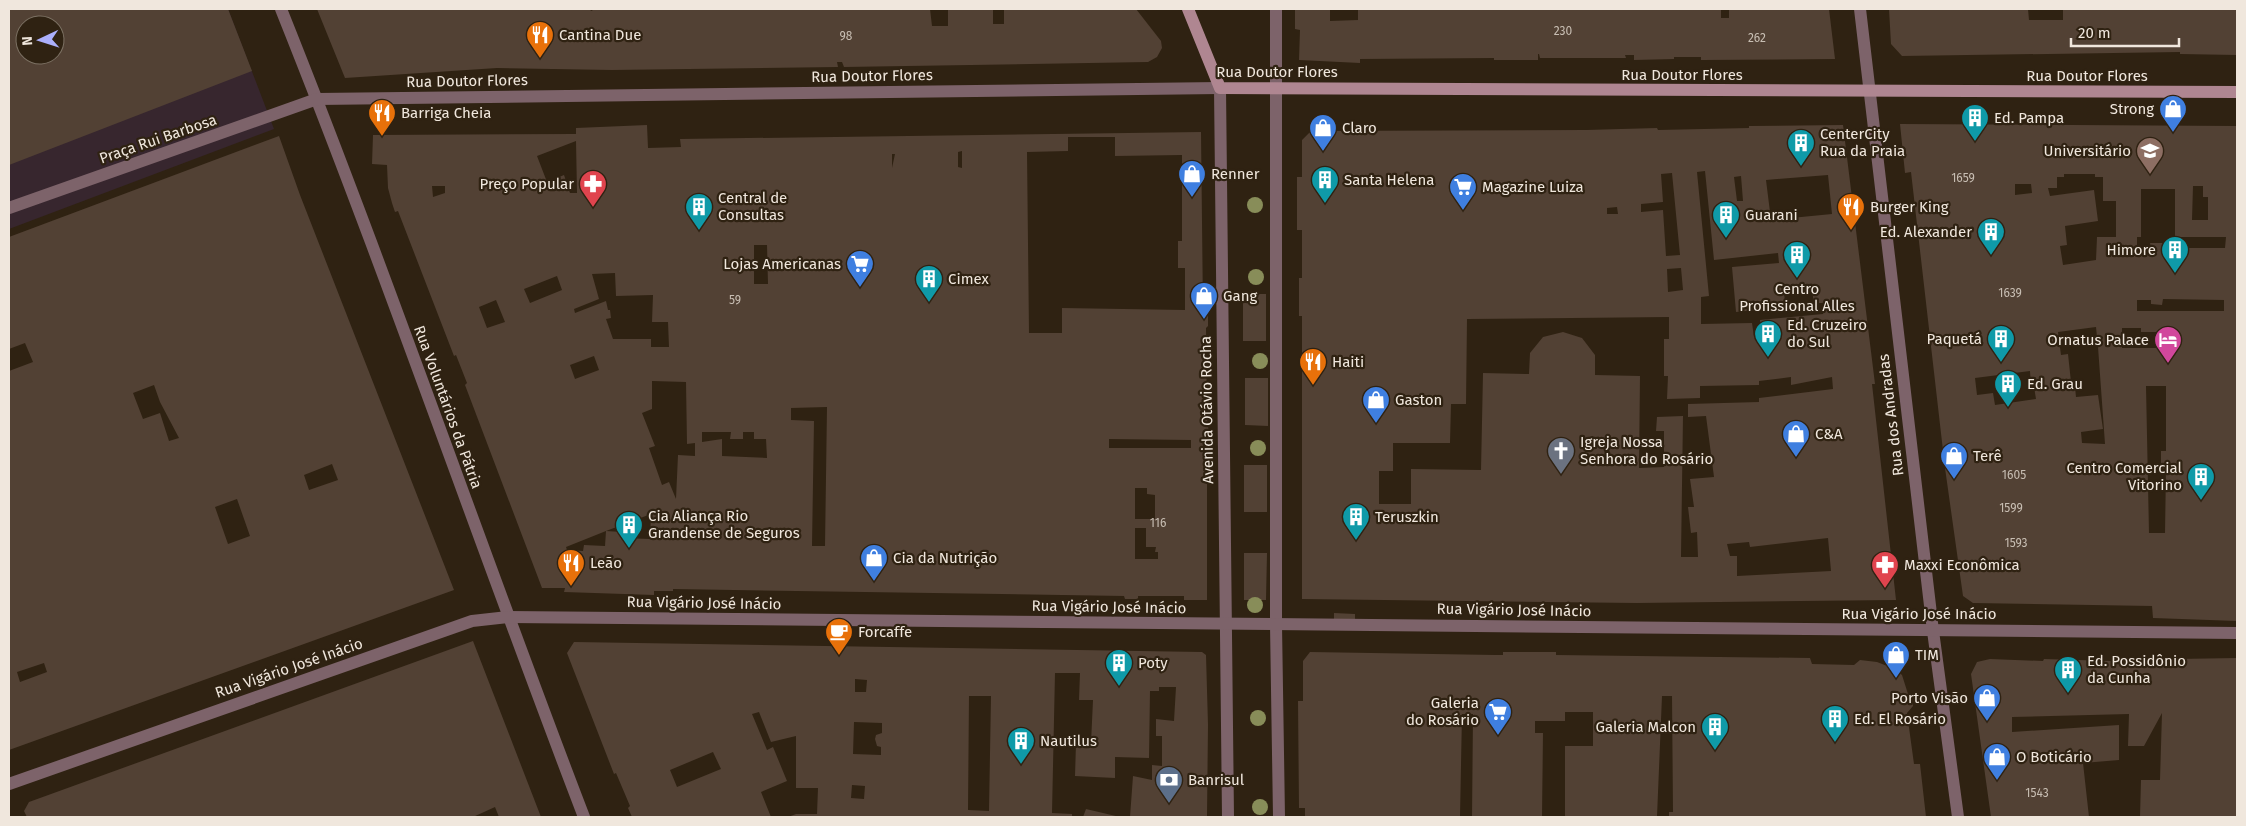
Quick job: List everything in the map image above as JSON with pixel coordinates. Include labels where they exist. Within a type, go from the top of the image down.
[{"type":"main road","name":"Avenida Otávio Rocha","points":[[1188,9],[1220,88]]},
{"type":"main road","name":"Rua Doutor Flores","points":[[1220,88],[2237,92]]},
{"type":"street","name":"Rua Voluntários da Pátria","points":[[281,9],[317,99],[508,617],[584,817]]},
{"type":"street","points":[[1276,9],[1276,625],[1279,817]]},
{"type":"street","name":"Rua dos Andradas","points":[[1860,9],[1933,631],[1958,817]]},
{"type":"street","name":"Rua Doutor Flores","points":[[317,99],[1220,88]]},
{"type":"street","name":"Avenida Otávio Rocha","points":[[1220,88],[1228,817]]},
{"type":"street","name":"Praça Rui Barbosa","points":[[9,208],[317,99]]},
{"type":"street","name":"Rua Vigário José Inácio","points":[[9,784],[472,621],[508,617],[2237,633]]},
{"type":"shaded area","points":[[9,9],[228,9],[274,129],[9,229]]},
{"type":"building","points":[[9,9],[228,9],[252,71],[9,165]]},
{"type":"building","points":[[317,9],[590,9],[591,11],[595,9],[930,9],[932,26],[948,26],[948,9],[993,9],[993,24],[1004,24],[1004,9],[1136,9],[1161,41],[1162,48],[1157,57],[1148,62],[844,67],[842,62],[837,62],[838,67],[612,70],[497,68],[345,78]]},
{"type":"building","points":[[1295,9],[1330,9],[1330,21],[1358,20],[1358,9],[1721,9],[1721,18],[1729,18],[1729,9],[1829,9],[1835,59],[1701,60],[1701,57],[1674,57],[1674,59],[1634,60],[1634,55],[1625,55],[1626,58],[1540,58],[1538,54],[1538,60],[1494,60],[1494,58],[1360,59],[1360,63],[1299,60],[1300,30],[1295,29]]},
{"type":"building","points":[[1889,9],[2028,9],[2029,20],[2063,20],[2063,9],[2237,9],[2237,55],[2180,54],[2180,52],[1902,56],[1891,44]]},
{"type":"building","points":[[1900,124],[2237,126],[2237,621],[2153,618],[2152,606],[1973,603],[1963,596],[1945,468],[1911,172],[1905,173]],"holes":[[[2064,174],[2095,174],[2095,177],[2103,177],[2103,201],[2116,201],[2116,237],[2097,237],[2096,260],[2063,265],[2060,246],[2067,245],[2065,226],[2098,221],[2094,190],[2050,196],[2048,188],[2057,188],[2057,177],[2064,177]],[[2015,184],[2031,184],[2032,193],[2015,195]],[[2193,186],[2203,186],[2203,197],[2208,197],[2208,220],[2192,220]],[[2141,189],[2175,189],[2175,237],[2226,237],[2225,248],[2184,248],[2183,251],[2164,251],[2164,243],[2150,243],[2151,247],[2137,247],[2137,237],[2141,237]],[[2163,299],[2224,300],[2224,311],[2137,311],[2137,300],[2151,300],[2151,304],[2162,305]],[[2096,327],[2105,444],[2082,443],[2081,432],[2103,429],[2098,395],[2076,397],[2075,387],[2056,390],[2055,384],[2071,382],[2068,354],[2061,355],[2058,332]],[[2122,328],[2141,328],[2141,332],[2156,332],[2156,348],[2122,348]],[[2030,371],[2031,387],[2034,387],[2036,399],[1995,405],[1993,393],[1977,395],[1975,378]],[[2146,386],[2166,386],[2166,451],[2161,451],[2161,469],[2166,469],[2165,533],[2149,533]]]},
{"type":"building","points":[[647,125],[648,148],[681,147],[680,139],[1201,132],[1203,310],[1208,313],[1208,326],[1206,328],[1207,419],[1212,454],[1207,472],[1207,600],[1184,600],[1184,596],[1138,596],[1138,599],[1125,599],[1124,596],[673,589],[673,591],[654,591],[654,595],[564,592],[565,588],[542,588],[465,385],[467,383],[456,355],[454,356],[398,211],[395,212],[388,188],[387,165],[372,164],[373,135],[576,134],[576,128]],"holes":[[[1068,137],[1115,137],[1115,156],[1182,155],[1182,241],[1178,241],[1178,268],[1185,268],[1185,310],[1062,308],[1062,333],[1029,333],[1027,152],[1068,151]],[[576,141],[577,193],[570,193],[564,175],[547,182],[537,156]],[[962,151],[962,168],[958,167],[958,152]],[[892,154],[895,154],[892,168]],[[432,186],[445,186],[445,193],[433,197]],[[754,245],[767,245],[768,284],[754,284]],[[615,273],[616,296],[653,295],[652,322],[668,322],[669,347],[651,347],[651,339],[613,339],[606,319],[611,318],[606,301],[575,313],[574,309],[599,299],[592,274]],[[557,276],[562,290],[530,303],[524,289]],[[496,300],[505,322],[487,328],[479,307]],[[594,356],[599,370],[575,379],[570,365]],[[652,381],[686,382],[687,444],[695,443],[695,456],[678,455],[676,499],[669,482],[662,485],[649,448],[655,446],[642,413],[652,409]],[[827,407],[825,546],[812,546],[814,421],[791,420],[791,408]],[[702,432],[731,432],[730,439],[743,439],[743,432],[754,432],[754,439],[766,439],[767,458],[722,456],[722,439],[702,442]],[[1109,439],[1191,440],[1191,448],[1109,448]],[[1135,488],[1147,488],[1147,494],[1155,495],[1155,519],[1135,519]],[[651,514],[650,539],[622,538],[622,532],[606,531]],[[1135,528],[1146,528],[1146,547],[1156,547],[1155,552],[1158,552],[1158,559],[1135,559]],[[606,531],[605,546],[584,545],[583,551],[567,550],[566,547]]]},
{"type":"building","points":[[1843,125],[1875,384],[1872,384],[1896,600],[1637,603],[1302,599],[1302,316],[1299,316],[1299,278],[1302,278],[1302,230],[1297,230],[1297,177],[1302,177],[1302,140],[1311,131],[1657,128],[1658,130],[1749,128],[1749,126]],"holes":[[[1705,171],[1714,260],[1778,253],[1779,263],[1732,267],[1736,312],[1786,307],[1784,294],[1812,291],[1814,303],[1823,303],[1823,314],[1760,320],[1761,336],[1754,337],[1752,323],[1701,324],[1701,297],[1709,296],[1697,172]],[[1672,173],[1680,255],[1666,256],[1663,210],[1641,212],[1641,204],[1663,202],[1661,174]],[[1828,175],[1832,214],[1771,220],[1766,180]],[[1741,176],[1743,201],[1737,201],[1734,177]],[[1617,207],[1618,214],[1607,214],[1607,208]],[[1681,268],[1683,290],[1668,292],[1667,269]],[[1669,317],[1669,339],[1664,339],[1664,376],[1668,376],[1667,399],[1700,398],[1700,386],[1759,385],[1759,381],[1791,377],[1791,385],[1832,377],[1833,389],[1759,398],[1759,402],[1688,404],[1688,417],[1706,416],[1714,477],[1690,479],[1694,507],[1688,507],[1691,533],[1697,532],[1698,557],[1681,557],[1683,416],[1657,417],[1656,431],[1664,431],[1664,467],[1639,468],[1640,376],[1595,375],[1595,355],[1582,338],[1563,332],[1543,337],[1530,353],[1529,374],[1483,373],[1481,470],[1411,469],[1411,504],[1379,504],[1379,471],[1393,471],[1393,443],[1450,443],[1451,404],[1466,404],[1467,319]],[[1828,538],[1831,571],[1737,576],[1737,556],[1730,556],[1727,544],[1749,542],[1750,547]]]},
{"type":"building","points":[[279,136],[300,195],[454,590],[9,750],[9,371],[33,362],[25,343],[9,349],[9,237]],"holes":[[[154,385],[160,402],[179,438],[169,441],[160,413],[143,419],[133,393]],[[332,464],[338,480],[309,490],[304,475]],[[237,499],[250,536],[228,544],[215,507]],[[44,663],[47,672],[20,682],[17,672]]]},
{"type":"building","points":[[1243,294],[1266,294],[1266,341],[1243,341]]},
{"type":"building","points":[[1245,378],[1268,378],[1268,426],[1245,425]]},
{"type":"building","points":[[1244,465],[1267,465],[1267,512],[1244,512]]},
{"type":"building","points":[[1244,553],[1267,553],[1266,600],[1244,600]]},
{"type":"building","points":[[1334,613],[1355,614],[1355,621],[1334,621]]},
{"type":"building","points":[[473,641],[541,817],[499,817],[495,807],[473,817],[27,817],[24,811],[29,802]]},
{"type":"building","points":[[574,642],[1202,652],[1206,655],[1208,725],[1207,817],[1130,817],[1133,776],[1152,780],[1152,765],[1162,766],[1162,736],[1156,736],[1156,719],[1174,721],[1176,687],[1159,687],[1159,691],[1150,691],[1149,758],[1115,757],[1115,778],[1075,776],[1076,743],[1091,743],[1093,700],[1079,700],[1080,673],[1055,673],[1052,813],[1072,814],[1072,817],[788,817],[796,814],[817,814],[818,788],[796,788],[796,736],[771,742],[759,712],[752,714],[767,750],[773,747],[787,781],[761,792],[771,817],[632,817],[628,808],[630,806],[616,773],[614,774],[567,653]],"holes":[[[855,679],[867,680],[866,692],[855,692]],[[969,696],[991,696],[989,811],[968,810]],[[854,722],[882,723],[882,733],[876,735],[875,739],[877,746],[881,747],[881,755],[853,754]],[[713,752],[721,769],[677,787],[670,770]],[[852,785],[865,786],[864,799],[851,798]]]},
{"type":"building","points":[[1310,652],[1503,655],[1503,652],[1556,652],[1556,655],[1810,658],[1812,664],[1854,665],[1860,660],[1877,662],[1895,669],[1902,675],[1908,694],[1912,694],[1913,706],[1907,713],[1914,764],[1920,764],[1926,817],[1669,817],[1669,812],[1673,812],[1672,696],[1662,696],[1657,817],[1565,817],[1565,746],[1593,746],[1593,712],[1565,712],[1565,721],[1535,721],[1535,733],[1543,733],[1542,817],[1472,817],[1473,714],[1462,714],[1460,817],[1305,817],[1305,808],[1299,808],[1298,701],[1303,701],[1303,661]]},
{"type":"building","points":[[2237,658],[2237,817],[2140,817],[2141,780],[2160,780],[2162,713],[2144,746],[2128,746],[2129,714],[2012,717],[2012,732],[2119,725],[2119,760],[2083,763],[2089,817],[1991,817],[1971,674],[1977,662],[1990,659],[2043,661],[2044,659],[2177,663],[2177,659]]},
{"type":"building","points":[[1086,809],[1120,817],[1083,817]]},
{"type":"place","name":"Cantina Due","points":[[540,59]]},
{"type":"place","name":"Strong","points":[[2173,133]]},
{"type":"place","name":"Barriga Cheia","points":[[382,137]]},
{"type":"place","name":"Ed. Pampa","points":[[1975,142]]},
{"type":"place","name":"Claro","points":[[1323,152]]},
{"type":"place","name":"CenterCity Rua da Praia","points":[[1801,167]]},
{"type":"place","name":"Universitário","points":[[2150,175]]},
{"type":"place","name":"Renner","points":[[1192,198]]},
{"type":"place","name":"Santa Helena","points":[[1325,204]]},
{"type":"place","name":"Preço Popular","points":[[593,208]]},
{"type":"place","name":"Magazine Luiza","points":[[1463,211]]},
{"type":"place","name":"Central de Consultas","points":[[699,231]]},
{"type":"place","name":"Burger King","points":[[1851,231]]},
{"type":"place","name":"Guarani","points":[[1726,239]]},
{"type":"place","name":"Ed. Alexander","points":[[1991,256]]},
{"type":"place","name":"Himore","points":[[2175,274]]},
{"type":"place","name":"Centro Profissional Alles","points":[[1797,279]]},
{"type":"place","name":"Lojas Americanas","points":[[860,288]]},
{"type":"place","name":"Cimex","points":[[929,303]]},
{"type":"place","name":"Gang","points":[[1204,320]]},
{"type":"place","name":"Ed. Cruzeiro do Sul","points":[[1768,358]]},
{"type":"place","name":"Paquetá","points":[[2001,363]]},
{"type":"place","name":"Ornatus Palace","points":[[2168,364]]},
{"type":"place","name":"Haiti","points":[[1313,386]]},
{"type":"place","name":"Ed. Grau","points":[[2008,408]]},
{"type":"place","name":"Gaston","points":[[1376,424]]},
{"type":"place","name":"C&A","points":[[1796,458]]},
{"type":"place","name":"Igreja Nossa Senhora do Rosário","points":[[1561,475]]},
{"type":"place","name":"Terê","points":[[1954,480]]},
{"type":"place","name":"Centro Comercial Vitorino","points":[[2201,501]]},
{"type":"place","name":"Teruszkin","points":[[1356,541]]},
{"type":"place","name":"Cia Aliança Rio Grandense de Seguros","points":[[629,549]]},
{"type":"place","name":"Cia da Nutrição","points":[[874,582]]},
{"type":"place","name":"Leão","points":[[571,587]]},
{"type":"place","name":"Maxxi Econômica","points":[[1885,589]]},
{"type":"place","name":"Forcaffe","points":[[839,656]]},
{"type":"place","name":"TIM","points":[[1896,679]]},
{"type":"place","name":"Poty","points":[[1119,687]]},
{"type":"place","name":"Ed. Possidônio da Cunha","points":[[2068,694]]},
{"type":"place","name":"Porto Visão","points":[[1987,722]]},
{"type":"place","name":"Galeria do Rosário","points":[[1498,736]]},
{"type":"place","name":"Ed. El Rosário","points":[[1835,743]]},
{"type":"place","name":"Galeria Malcon","points":[[1715,751]]},
{"type":"place","name":"Nautilus","points":[[1021,765]]},
{"type":"place","name":"O Boticário","points":[[1997,781]]},
{"type":"place","name":"Banrisul","points":[[1169,804]]}]
